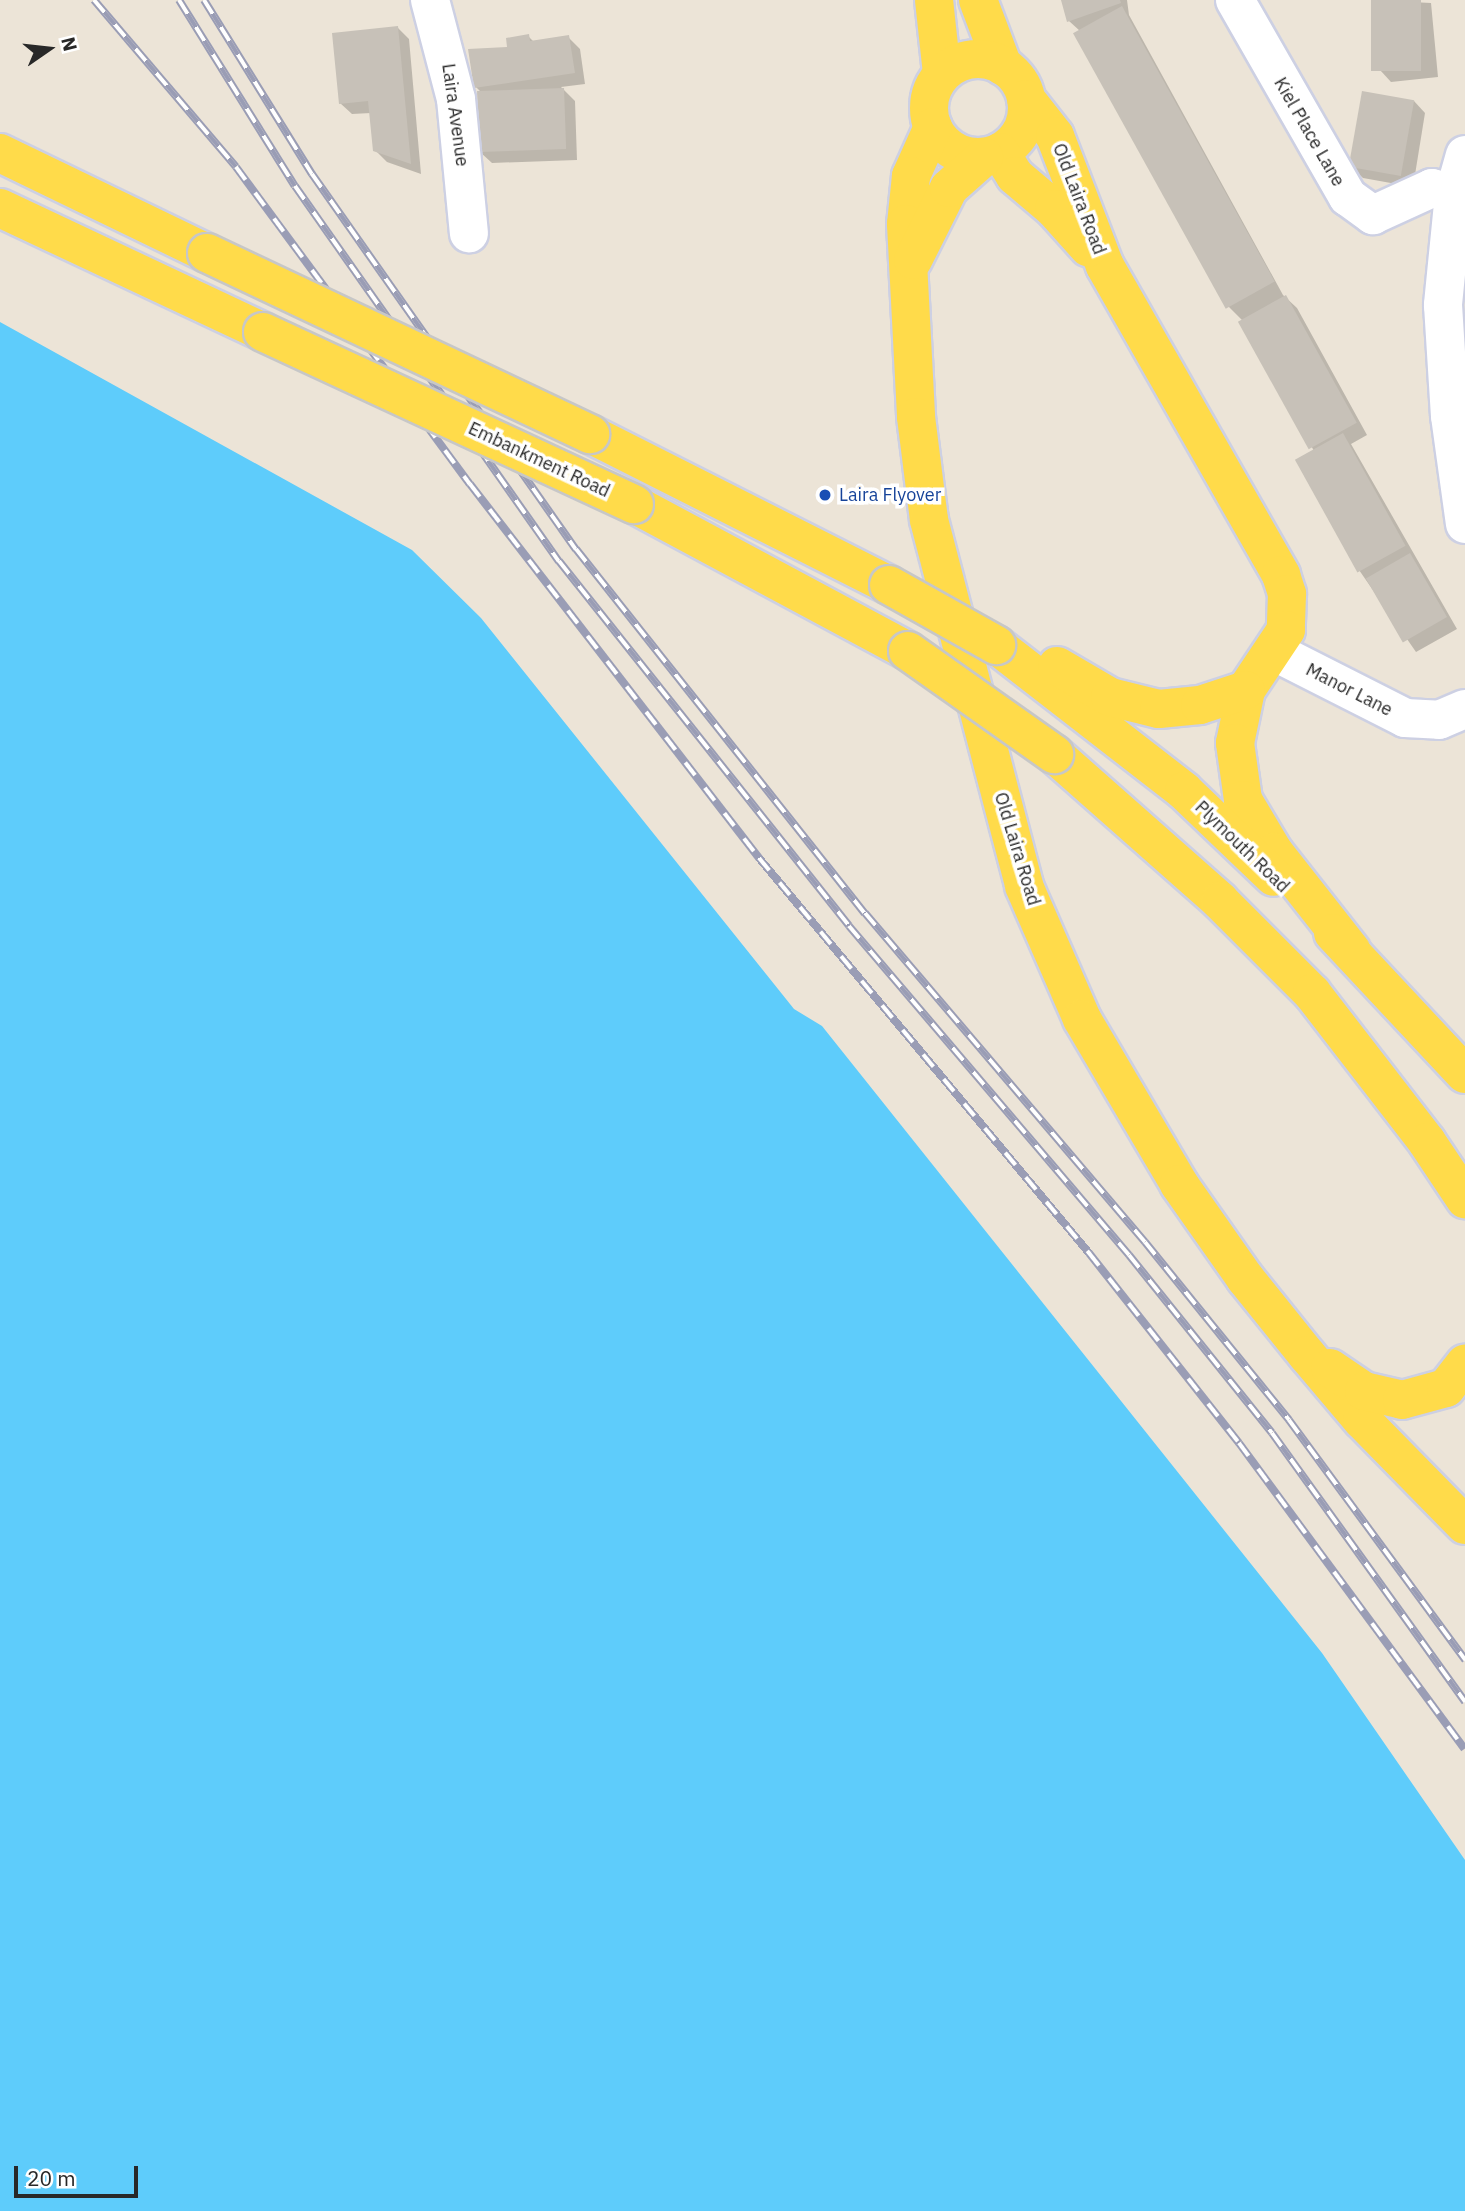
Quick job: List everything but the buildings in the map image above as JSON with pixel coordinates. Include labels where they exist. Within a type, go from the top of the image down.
[{"type":"main road","points":[[934,0],[942,74],[929,99],[933,127],[954,151],[992,155],[1022,130],[1026,99],[1018,80],[1003,66],[978,0]]},
{"type":"main road","points":[[942,74],[971,60],[1003,66]]},
{"type":"main road","name":"Old Laira Road","points":[[1026,99],[1055,136],[1105,266],[1273,555],[1288,610],[1286,630],[1275,652],[1246,690]]},
{"type":"main road","name":"Old Laira Road","points":[[933,127],[911,176],[907,274],[916,417],[929,520],[1024,886],[1082,1019],[1179,1184],[1245,1278],[1307,1355],[1362,1420],[1465,1525]]},
{"type":"main road","points":[[0,153],[590,434],[890,585],[1001,648],[1047,661],[1110,697],[1159,709],[1200,705],[1246,690],[1235,743],[1243,800],[1274,852],[1351,950]]},
{"type":"main road","name":"Old Laira Road","points":[[907,274],[949,188],[992,155],[1054,208],[1105,266]]},
{"type":"main road","name":"Embankment Road","points":[[0,208],[634,504],[908,652],[1054,754],[1220,901],[1312,993],[1427,1142],[1465,1199]]},
{"type":"main road","name":"Plymouth Road","points":[[1001,648],[1184,791],[1351,950],[1465,1074]]},
{"type":"main road","points":[[1307,1355],[1364,1391],[1402,1400],[1446,1388],[1465,1364]]},
{"type":"street","name":"Laira Avenue","points":[[430,0],[456,99],[469,233]]},
{"type":"street","name":"Kiel Place Lane","points":[[1235,0],[1348,197],[1373,215],[1432,188],[1454,194]]},
{"type":"street","points":[[1465,155],[1454,194],[1443,305],[1450,416],[1465,524]]},
{"type":"street","name":"Manor Lane","points":[[1275,652],[1405,718],[1439,720],[1465,709]]},
{"type":"water","points":[[0,322],[412,550],[481,618],[794,1009],[822,1026],[1322,1653],[1465,1860],[1465,2211],[0,2211]]},
{"type":"railway","points":[[94,0],[236,167],[470,484],[759,858],[1089,1253],[1239,1443],[1465,1749]]},
{"type":"railway","points":[[179,0],[295,186],[559,561],[849,926],[1129,1255],[1272,1433],[1465,1702]]},
{"type":"railway","points":[[204,0],[312,174],[576,549],[865,913],[1145,1242],[1289,1420],[1465,1660]]},
{"type":"place","name":"Laira Flyover","points":[[825,495]]}]
